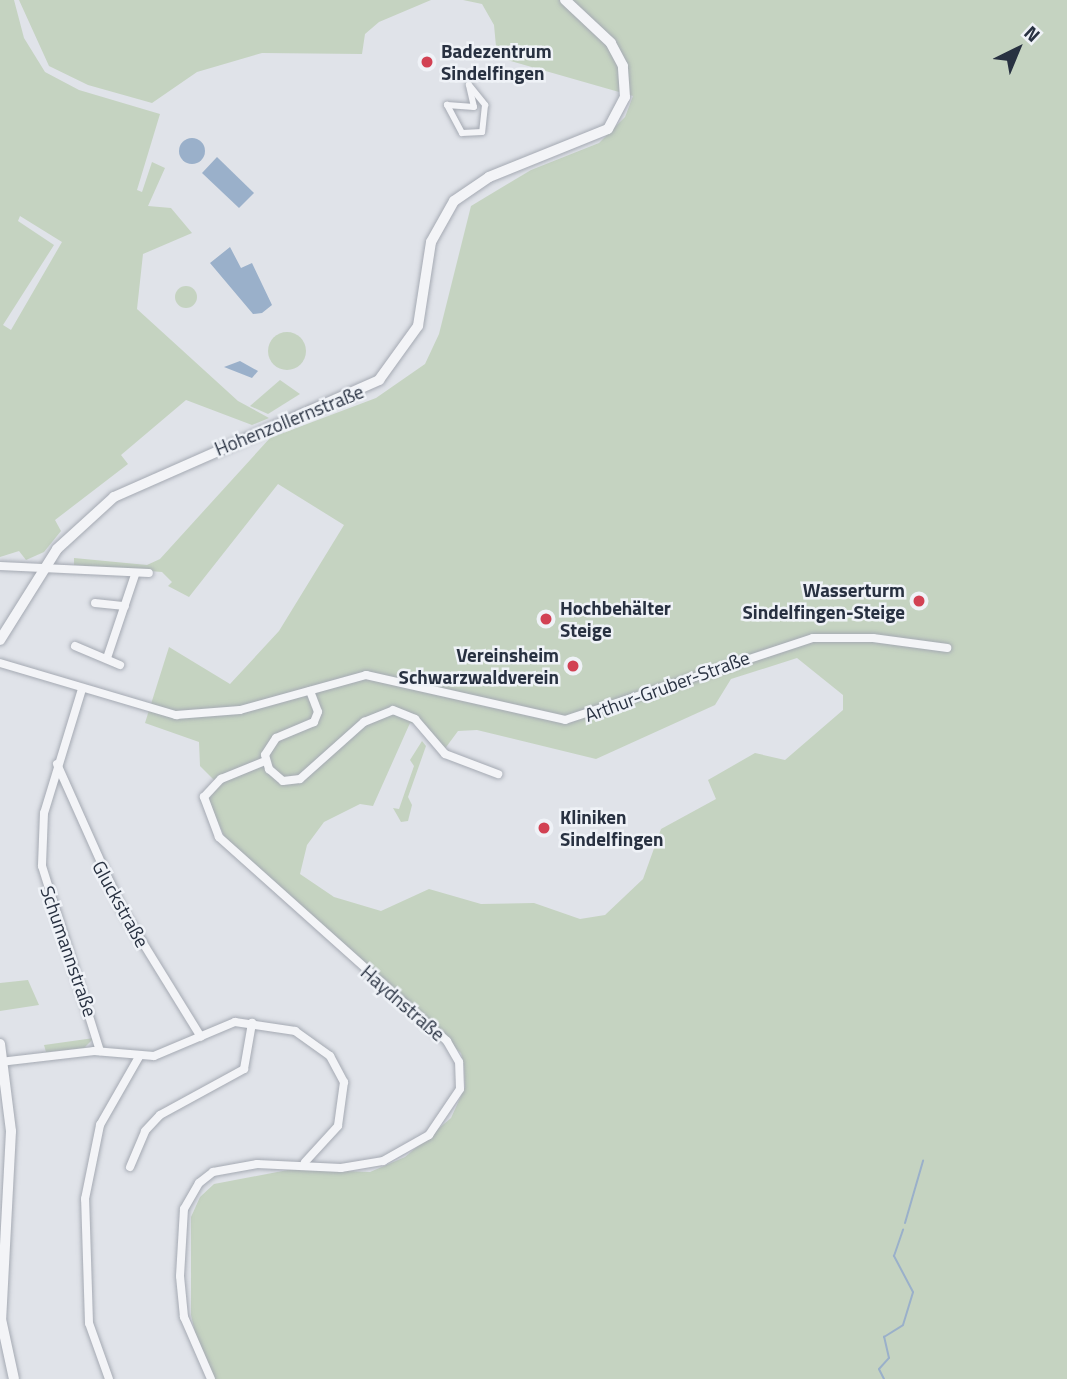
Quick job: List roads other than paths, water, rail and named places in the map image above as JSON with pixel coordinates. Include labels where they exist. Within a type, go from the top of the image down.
[{"type":"street","name":"Hohenzollernstraße","points":[[0,640],[44,568],[82,522],[126,489],[348,398],[389,370],[418,326],[431,242],[454,201],[489,177],[598,137],[622,106],[625,76],[617,53],[565,0]]},
{"type":"street","points":[[472,85],[485,105],[482,132],[462,133],[447,105],[474,107],[472,85]]},
{"type":"street","points":[[0,566],[135,575],[149,573]]},
{"type":"street","points":[[107,658],[135,575]]},
{"type":"street","points":[[95,603],[125,606]]},
{"type":"street","name":"Arthur-Gruber-Straße","points":[[0,663],[82,689],[195,715],[377,676],[565,720],[813,638],[873,638],[947,649]]},
{"type":"street","points":[[75,646],[120,665]]},
{"type":"street","name":"Schumannstraße","points":[[82,689],[57,764],[42,824],[45,885],[100,1051]]},
{"type":"street","points":[[310,691],[317,718],[276,738],[265,761],[278,778],[300,779],[364,722],[393,710],[415,719],[445,754],[498,774]]},
{"type":"street","name":"Haydnstraße","points":[[211,1379],[183,1308],[187,1203],[214,1172],[304,1162],[370,1165],[416,1146],[448,1113],[460,1089],[460,1071],[447,1041],[219,837],[204,797],[221,779],[265,761]]},
{"type":"street","name":"Gluckstraße","points":[[57,764],[116,898],[201,1037]]},
{"type":"street","points":[[2,1062],[100,1051],[139,1057],[252,1023],[304,1036],[341,1075],[338,1126],[304,1162]]},
{"type":"street","points":[[130,1167],[145,1131],[160,1115],[240,1073],[252,1023]]},
{"type":"street","points":[[0,1044],[10,1121],[1,1306],[3,1352],[14,1379]]},
{"type":"street","points":[[109,1379],[89,1323],[85,1199],[100,1125],[139,1057]]},
{"type":"water","points":[[192,138],[201,142],[205,151],[201,160],[192,164],[183,160],[179,151],[183,142]]},
{"type":"water","points":[[217,157],[254,193],[239,208],[202,173]]},
{"type":"water","points":[[230,247],[241,268],[252,263],[272,305],[262,313],[253,314],[210,263]]},
{"type":"water","points":[[240,361],[258,371],[252,378],[224,367]]},
{"type":"waterway","points":[[905,1223],[923,1161]]},
{"type":"waterway","points":[[884,1379],[879,1369],[889,1358],[884,1337],[903,1325],[913,1292],[894,1256],[903,1230]]},
{"type":"place","name":"Badezentrum Sindelfingen","points":[[427,62]]},
{"type":"place","name":"Wasserturm Sindelfingen-Steige","points":[[919,601]]},
{"type":"place","name":"Hochbehälter Steige","points":[[546,619]]},
{"type":"place","name":"Vereinsheim Schwarzwaldverein","points":[[573,666]]},
{"type":"place","name":"Kliniken Sindelfingen","points":[[544,828]]}]
